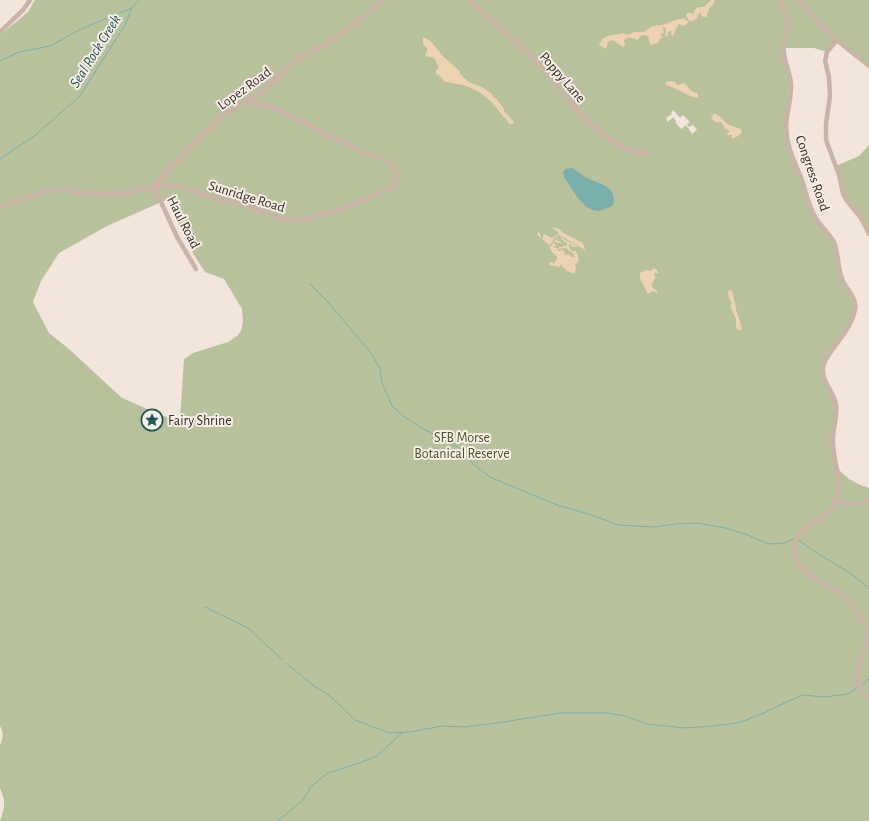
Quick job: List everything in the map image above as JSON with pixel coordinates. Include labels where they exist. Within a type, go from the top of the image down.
[{"type":"street","points":[[0,32],[23,10],[30,0]]},
{"type":"street","name":"Lopez Road","points":[[152,188],[193,144],[226,113],[262,91],[290,65],[329,43],[355,24],[382,0]]},
{"type":"street","name":"Poppy Lane","points":[[470,0],[534,59],[583,117],[597,130],[629,150],[648,153]]},
{"type":"street","name":"Congress Road","points":[[780,0],[787,18],[788,27],[783,50],[792,87],[786,124],[790,150],[816,220],[830,236],[834,244],[838,254],[841,276],[855,304],[850,323],[823,367],[824,378],[834,396],[836,408],[833,448],[839,485],[836,502]]},
{"type":"street","points":[[800,0],[814,18],[869,66]]},
{"type":"street","points":[[837,40],[829,49],[825,58],[830,96],[826,140],[839,174],[843,194],[861,218],[869,234]]},
{"type":"street","name":"Sunridge Road","points":[[0,207],[55,189],[91,194],[107,194],[133,192],[164,185],[176,185],[219,199],[242,204],[279,218],[293,220],[309,218],[338,210],[390,189],[396,183],[396,173],[388,162],[276,109],[247,101]]},
{"type":"street","name":"Haul Road","points":[[152,188],[157,193],[177,237],[196,269]]},
{"type":"street","points":[[869,500],[858,504],[836,502],[827,512],[807,526],[795,543],[796,560],[801,567],[839,592],[851,603],[861,617],[867,630],[868,640],[856,675],[862,692],[869,698]]},
{"type":"green space","name":"SFB Morse Botanical Reserve","points":[[35,0],[869,0],[869,66],[837,40],[827,52],[814,48],[784,48],[790,76],[787,137],[814,216],[833,240],[840,272],[854,301],[853,318],[827,358],[823,373],[835,402],[833,436],[836,465],[849,479],[869,488],[869,821],[0,821],[4,808],[4,799],[0,788],[0,745],[3,736],[0,726],[0,35],[28,12]],"holes":[[[673,110],[680,118],[682,115],[690,122],[687,124],[689,127],[693,125],[697,130],[692,134],[686,125],[681,129],[673,117],[668,122],[666,118],[672,114]],[[166,200],[194,255],[205,272],[224,279],[242,309],[243,322],[241,331],[228,342],[193,353],[184,359],[180,420],[163,416],[122,398],[49,333],[33,302],[41,281],[59,253],[107,226]]]},
{"type":"green space","points":[[869,145],[869,234],[848,202],[836,166],[859,156]]},
{"type":"sand","points":[[711,0],[715,1],[706,17],[701,16],[701,12],[697,16],[698,18],[690,22],[686,16],[687,13],[692,13],[692,16],[696,8],[704,7]]},
{"type":"sand","points":[[684,18],[688,23],[684,26],[679,24],[673,36],[671,31],[668,32],[667,37],[665,36],[666,31],[665,27],[663,27],[664,33],[660,34],[663,37],[658,43],[651,45],[648,36],[644,35],[640,36],[638,40],[627,38],[624,40],[624,47],[612,40],[608,42],[606,49],[599,45],[603,38],[609,36],[644,32],[652,26]]},
{"type":"sand","points":[[423,37],[432,43],[469,82],[491,93],[514,122],[513,124],[509,124],[490,101],[478,91],[463,85],[445,82],[436,74],[439,67],[434,58],[425,56],[427,50],[423,44]]},
{"type":"sand","points":[[671,81],[677,85],[684,83],[693,92],[698,93],[698,97],[693,97],[666,85],[666,82]]},
{"type":"sand","points":[[714,113],[729,125],[741,129],[740,135],[732,139],[732,135],[727,135],[729,130],[725,129],[721,122],[715,122],[711,118]]},
{"type":"sand","points":[[551,227],[559,229],[581,242],[585,250],[559,235],[549,245],[537,235],[539,232],[542,239],[544,234],[552,238],[559,233]]},
{"type":"sand","points":[[557,237],[556,240],[562,243],[554,242],[556,246],[553,248],[557,248],[558,251],[563,250],[565,255],[568,254],[575,257],[568,249],[558,248],[565,245],[567,247],[567,243],[560,237],[578,247],[573,247],[569,244],[572,251],[576,251],[579,260],[575,265],[575,274],[567,271],[561,264],[559,267],[549,265],[550,262],[554,263],[557,259],[557,256],[549,246]]},
{"type":"sand","points":[[654,268],[658,273],[654,273],[655,278],[652,287],[657,293],[653,291],[648,294],[640,279],[640,273],[646,270],[651,271]]},
{"type":"sand","points":[[730,290],[732,291],[742,330],[736,328],[736,319],[730,306],[732,303],[728,295]]},
{"type":"water","points":[[572,168],[585,177],[610,189],[614,198],[613,205],[604,210],[596,211],[584,204],[564,177],[563,172],[566,169]]},
{"type":"waterway","points":[[0,61],[19,52],[50,46],[83,28],[132,8],[139,0]]},
{"type":"waterway","name":"Seal Rock Creek","points":[[0,159],[33,137],[79,97],[125,25],[132,8]]},
{"type":"waterway","points":[[310,284],[371,353],[380,368],[382,383],[392,406],[403,416],[422,428],[458,447],[472,463],[490,477],[557,505],[618,525],[654,527],[697,523],[726,528],[768,544],[785,543],[796,538]]},
{"type":"waterway","points":[[799,540],[816,553],[853,575],[869,589]]},
{"type":"waterway","points":[[205,607],[248,628],[283,660]]},
{"type":"waterway","points":[[287,664],[314,686],[329,695],[355,720],[389,733],[410,732],[442,726],[464,727],[560,713],[607,713],[625,716],[647,724],[685,728],[712,726],[738,723],[803,695],[824,697],[848,694],[858,687]]},
{"type":"waterway","points":[[862,685],[869,679]]},
{"type":"waterway","points":[[278,821],[304,799],[311,786],[328,773],[377,756],[402,733]]},
{"type":"place","name":"Fairy Shrine","points":[[152,420]]}]
